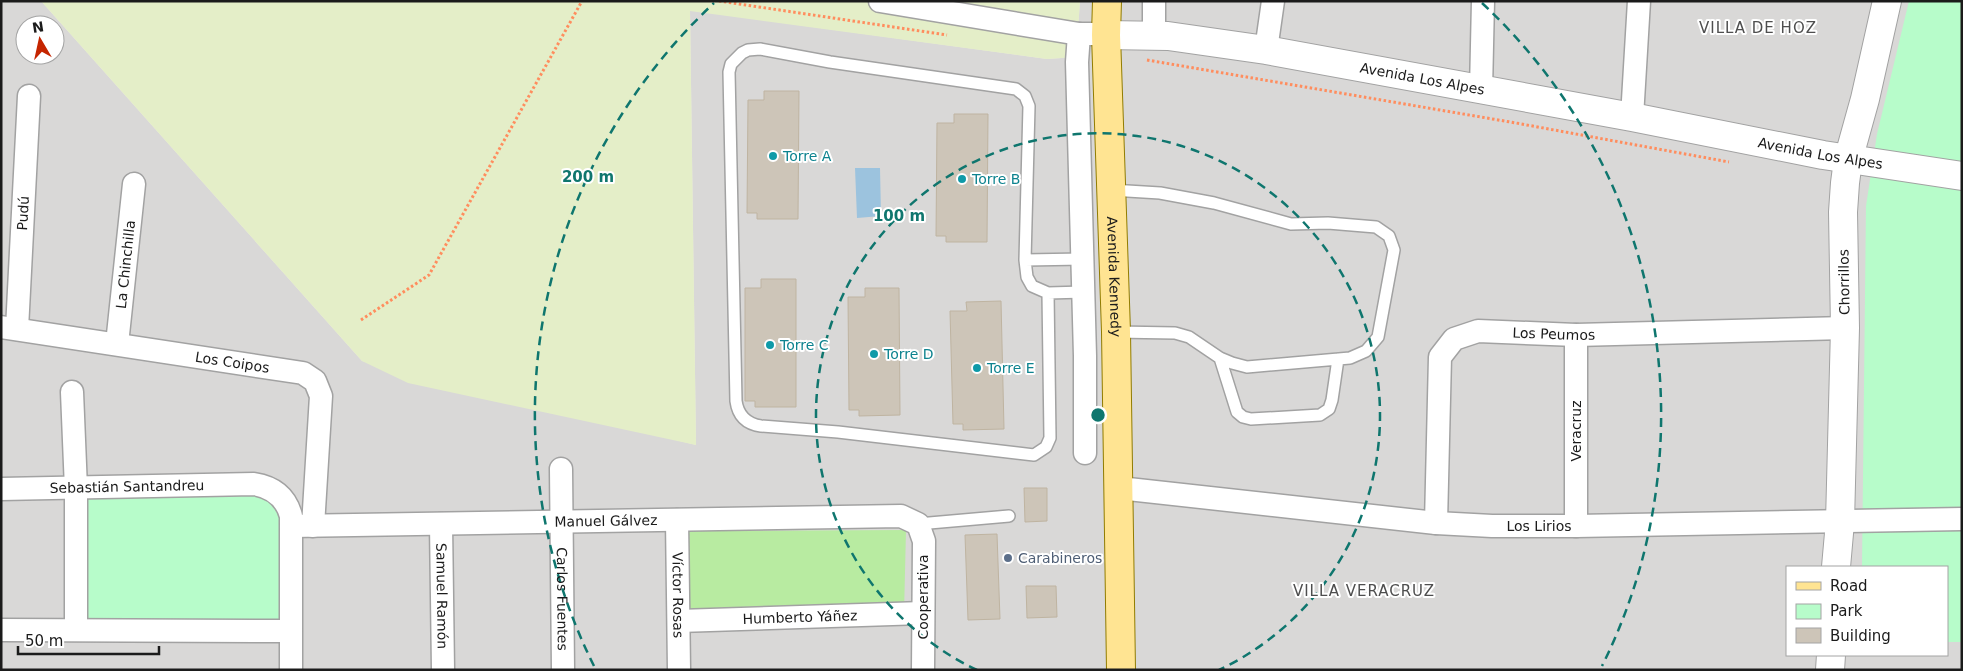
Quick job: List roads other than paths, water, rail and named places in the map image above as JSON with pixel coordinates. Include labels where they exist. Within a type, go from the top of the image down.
[{"type":"main road","name":"Avenida Kennedy","points":[[1107,1],[1106,35],[1116,332],[1121,670]]},
{"type":"street","name":"Avenida Los Alpes","points":[[880,1],[1079,34],[1154,34],[1266,50],[1632,117],[1848,160],[1962,176]]},
{"type":"street","points":[[1154,1],[1154,34]]},
{"type":"street","points":[[1266,50],[1273,1]]},
{"type":"street","points":[[1481,90],[1483,1]]},
{"type":"street","points":[[1632,117],[1639,1]]},
{"type":"street","name":"Chorrillos","points":[[1836,566],[1840,522],[1845,328],[1844,183],[1887,1]]},
{"type":"street","points":[[1079,34],[1077,62],[1084,292],[1086,454]]},
{"type":"street","name":"Pudú","points":[[9,328],[30,96]]},
{"type":"street","name":"La Chinchilla","points":[[117,344],[134,184]]},
{"type":"street","points":[[1082,259],[1113,258]]},
{"type":"street","points":[[1084,292],[1114,292]]},
{"type":"street","name":"Los Coipos","points":[[9,328],[303,373],[316,381],[321,396],[303,526]]},
{"type":"street","name":"Los Peumos","points":[[1436,523],[1440,357],[1454,340],[1478,331],[1576,335],[1845,328]]},
{"type":"street","name":"Veracruz","points":[[1576,335],[1576,526]]},
{"type":"street","points":[[72,392],[76,489],[76,630]]},
{"type":"street","name":"Carlos Fuentes","points":[[560,469],[563,670]]},
{"type":"street","name":"Sebastián Santandreu","points":[[1,490],[254,484],[271,488],[284,500],[303,526]]},
{"type":"street","name":"Los Lirios","points":[[1119,488],[1436,523],[1576,526],[1962,519]]},
{"type":"street","name":"Manuel Gálvez","points":[[303,526],[901,516],[918,524]]},
{"type":"street","name":"Víctor Rosas","points":[[678,520],[679,670]]},
{"type":"street","name":"Samuel Ramón","points":[[441,524],[443,670]]},
{"type":"street","name":"Cooperativa","points":[[918,524],[924,541],[923,670]]},
{"type":"street","points":[[291,670],[290,631],[303,526]]},
{"type":"street","name":"Humberto Yáñez","points":[[679,621],[923,613]]},
{"type":"street","points":[[1,630],[290,631]]},
{"type":"street","points":[[1830,656],[1830,670]]},
{"type":"lane","points":[[1048,293],[1050,438],[1046,447],[1034,455],[838,432],[761,426],[749,423],[740,415],[736,401],[729,72],[732,64],[742,53],[748,50],[760,49],[830,62],[1016,89],[1021,92],[1029,106],[1025,260],[1027,277],[1032,286],[1048,293],[1084,292]]},
{"type":"lane","points":[[1111,190],[1160,193],[1214,202],[1291,224],[1328,223],[1376,227],[1389,236],[1394,250],[1378,336],[1366,350],[1350,358],[1247,367],[1232,364],[1189,337],[1175,333],[1116,332]]},
{"type":"lane","points":[[1025,260],[1082,259]]},
{"type":"lane","points":[[1220,358],[1237,412],[1243,417],[1252,419],[1320,415],[1329,409],[1338,359]]},
{"type":"lane","points":[[918,524],[1009,516]]},
{"type":"water","points":[[855,168],[880,168],[881,216],[857,218]]},
{"type":"place","name":"Torre A","points":[[773,156]]},
{"type":"place","name":"Torre B","points":[[962,179]]},
{"type":"place","name":"Torre C","points":[[770,345]]},
{"type":"place","name":"Torre D","points":[[874,354]]},
{"type":"place","name":"Torre E","points":[[977,368]]},
{"type":"place","name":"Carabineros","points":[[1008,558]]},
{"type":"district","name":"VILLA DE HOZ","points":[[1758,28]]},
{"type":"district","name":"VILLA VERACRUZ","points":[[1364,591]]}]
